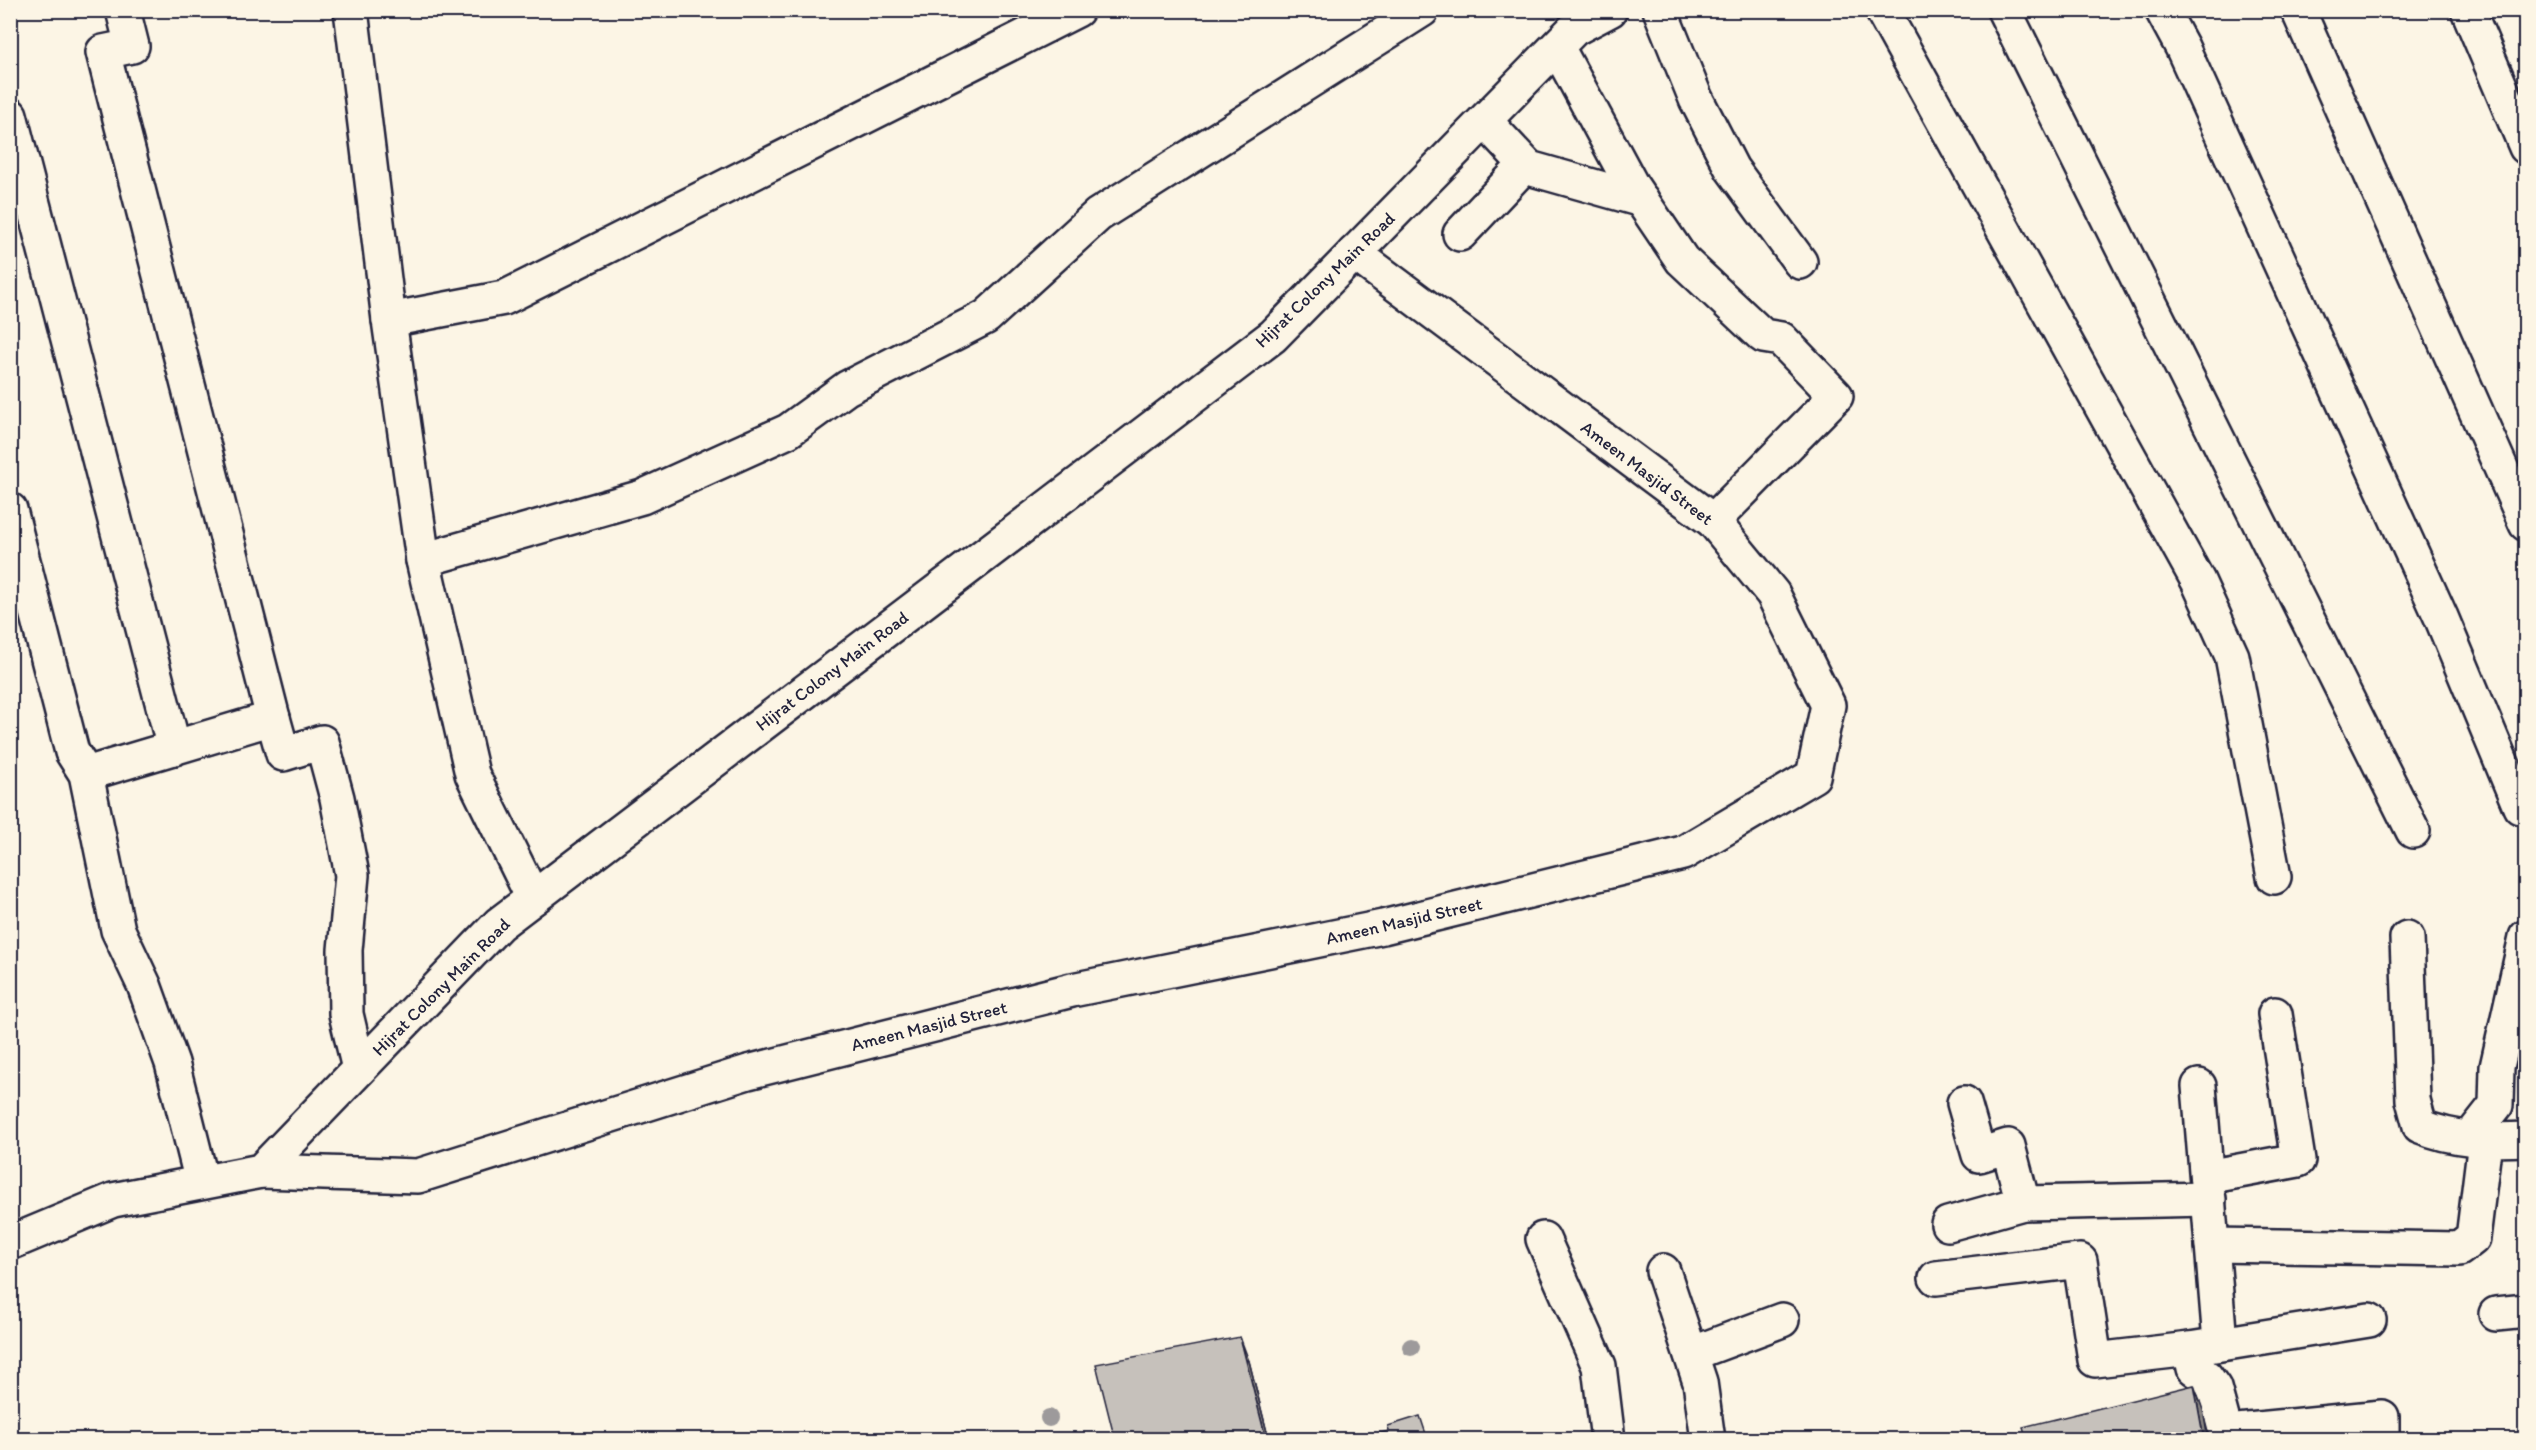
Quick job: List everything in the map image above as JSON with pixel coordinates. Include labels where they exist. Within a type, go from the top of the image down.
[{"type":"street","points":[[123,10],[132,46],[103,52],[273,718],[283,754],[322,742],[337,798],[352,875],[345,950],[346,1014],[359,1069]]},
{"type":"street","points":[[351,10],[389,320],[423,560],[472,774],[533,898]]},
{"type":"street","points":[[389,320],[504,298],[1077,10]]},
{"type":"street","points":[[423,560],[642,497],[788,430],[847,388],[986,316],[1098,215],[1422,10]]},
{"type":"street","name":"Hijrat Colony Main Road","points":[[261,1171],[499,924],[1272,336],[1574,29],[1610,10]]},
{"type":"street","points":[[1660,10],[1696,99],[1732,169],[1800,262]]},
{"type":"street","points":[[1882,10],[2198,581],[2232,656],[2274,877]]},
{"type":"street","points":[[2004,10],[2413,831]]},
{"type":"street","points":[[2162,10],[2182,47],[2436,606],[2520,807]]},
{"type":"street","points":[[2298,10],[2526,524]]},
{"type":"street","points":[[2468,10],[2526,147]]},
{"type":"street","points":[[1557,47],[1642,200],[1682,260],[1762,336],[1781,339],[1836,396],[1713,521]]},
{"type":"street","points":[[10,115],[174,748]]},
{"type":"street","points":[[1485,120],[1529,168],[1642,200]]},
{"type":"street","points":[[1460,234],[1525,165]]},
{"type":"street","name":"Ameen Masjid Street","points":[[261,1171],[418,1176],[748,1072],[1072,990],[1383,927],[1683,853],[1813,776],[1828,705],[1773,594],[1713,521],[1354,253]]},
{"type":"street","points":[[10,510],[72,752],[86,774],[118,930],[144,985],[172,1063],[202,1182]]},
{"type":"street","points":[[86,774],[273,718]]},
{"type":"street","points":[[2212,1245],[2459,1250],[2473,1238],[2477,1139],[2496,1105],[2497,1067],[2526,937]]},
{"type":"street","points":[[2407,938],[2413,1100],[2420,1126],[2441,1134],[2477,1139],[2526,1139]]},
{"type":"street","points":[[1948,1224],[2023,1203],[2208,1188],[2298,1160],[2275,1014]]},
{"type":"street","points":[[2199,1086],[2212,1245],[2205,1346],[2194,1368],[2206,1377],[2214,1388],[2227,1436],[2382,1417],[2382,1436]]},
{"type":"street","points":[[1964,1103],[1979,1155],[2008,1146],[2023,1203]]},
{"type":"street","points":[[10,1244],[113,1200],[261,1171]]},
{"type":"street","points":[[1542,1239],[1599,1366],[1608,1440]]},
{"type":"street","points":[[1936,1278],[2080,1261],[2095,1360],[2205,1346],[2369,1320]]},
{"type":"street","points":[[1663,1271],[1700,1382],[1708,1440]]},
{"type":"street","points":[[1691,1354],[1782,1320]]},
{"type":"building","points":[[1240,1337],[1265,1435],[1245,1440],[1115,1440],[1096,1364]]},
{"type":"building","points":[[2194,1385],[2204,1440],[2026,1440],[2023,1427]]},
{"type":"building","points":[[1420,1416],[1428,1440],[1351,1440],[1389,1431],[1388,1426]]},
{"type":"building","points":[[1489,1434],[1491,1440],[1468,1440]]}]
